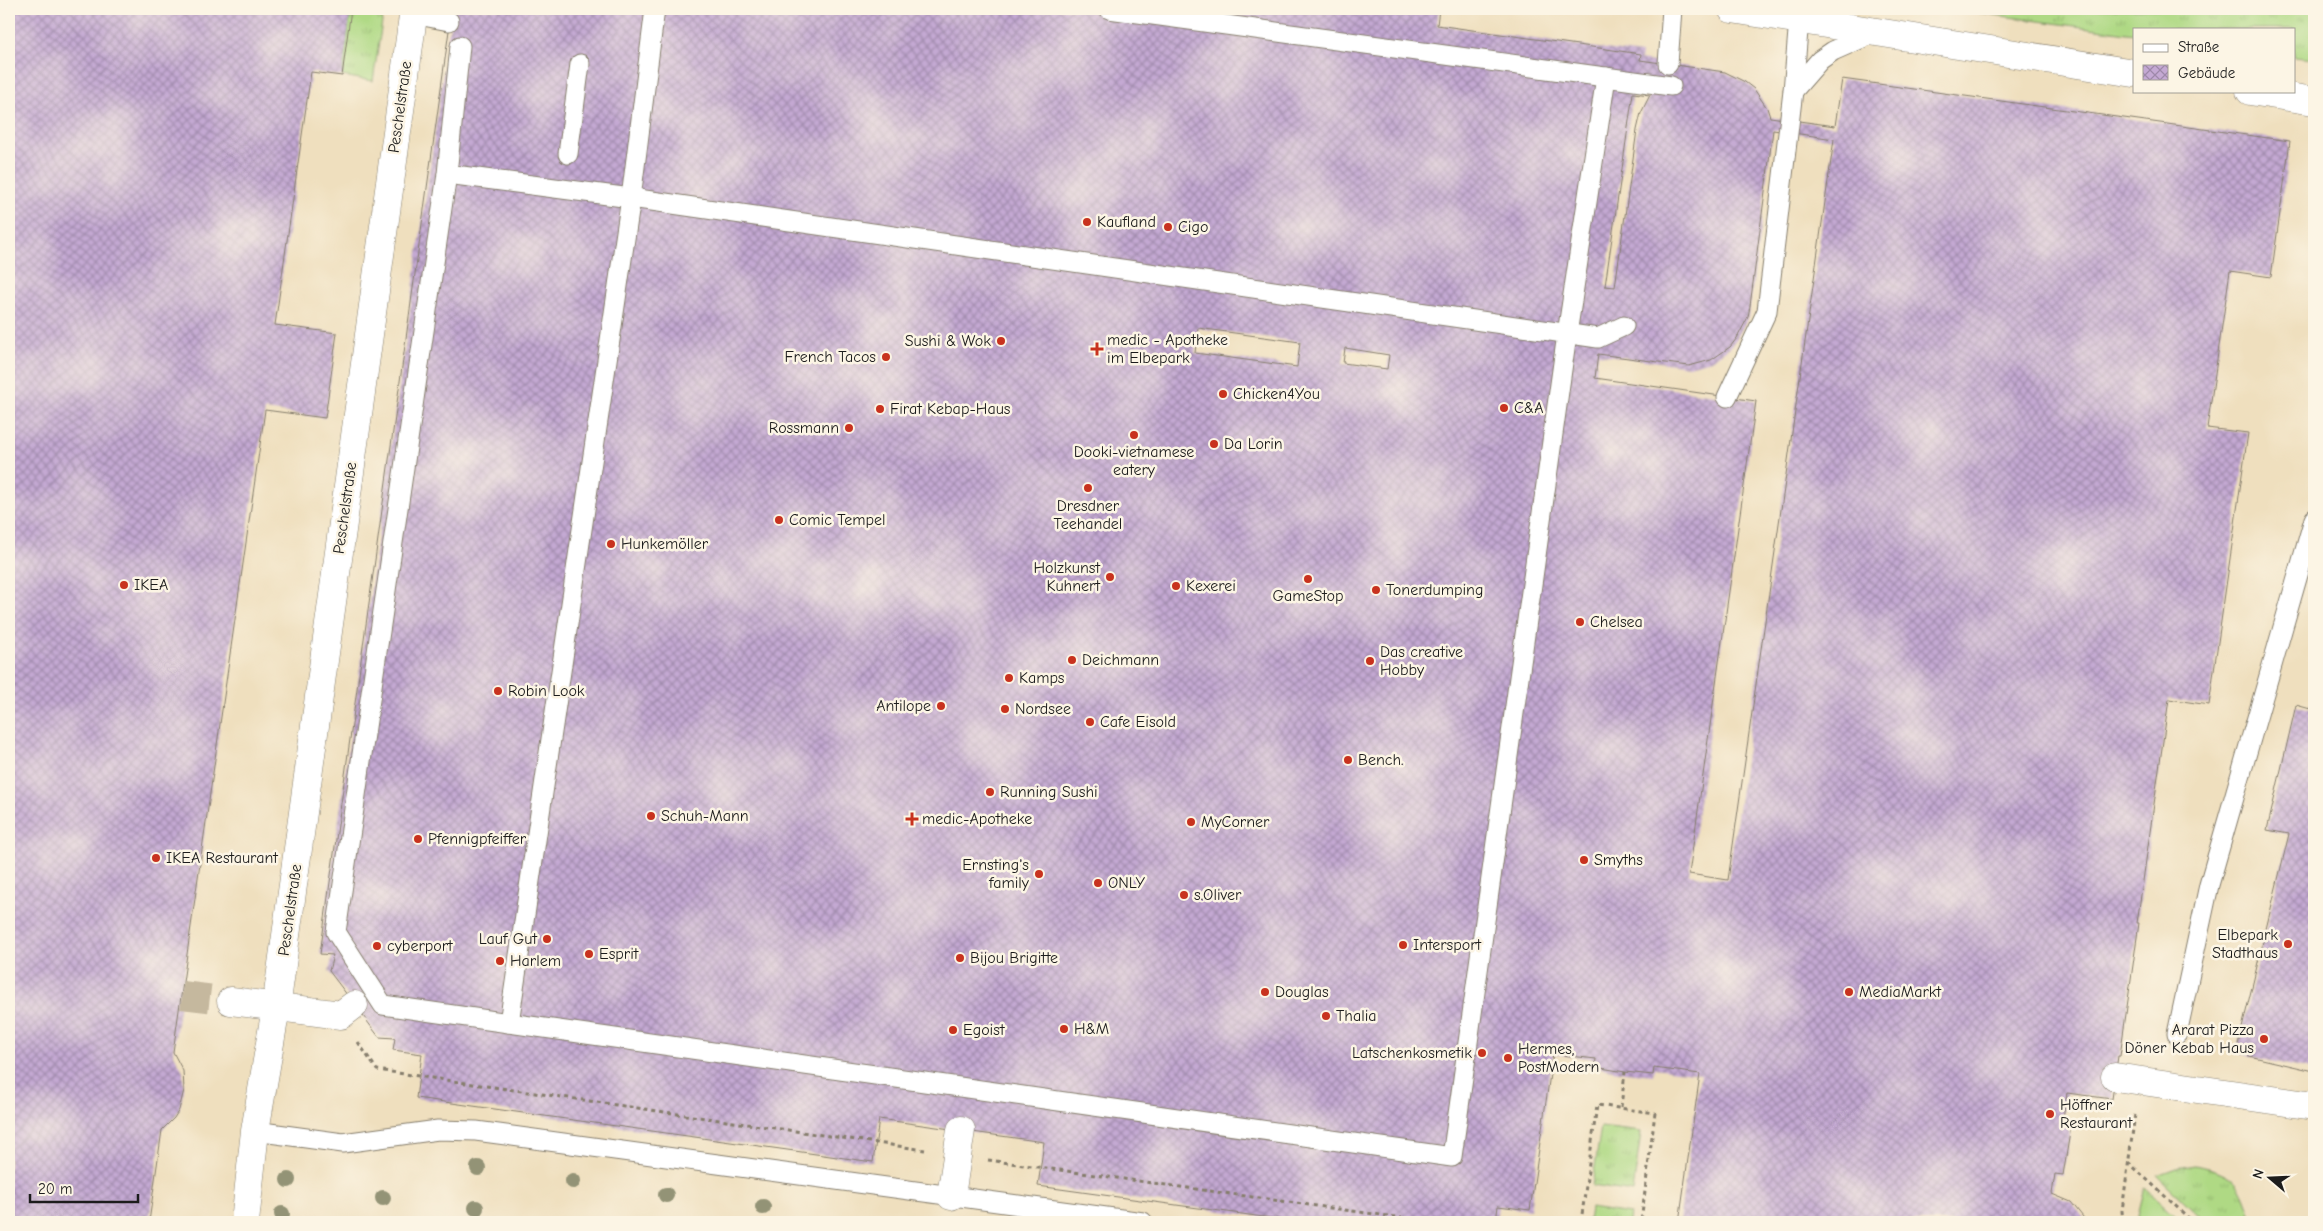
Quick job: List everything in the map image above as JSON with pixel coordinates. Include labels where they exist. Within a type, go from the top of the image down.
[{"type":"street","points":[[1732,9],[2133,73]]},
{"type":"street","name":"Peschelstraße","points":[[245,1222],[255,1131],[276,1008],[414,11]]},
{"type":"street","points":[[2256,92],[2314,101]]},
{"type":"street","points":[[231,1001],[276,1008],[348,1010]]},
{"type":"street","points":[[2127,1079],[2314,1106]]},
{"type":"street","points":[[951,1196],[959,1142]]},
{"type":"lane","points":[[509,1023],[631,198],[655,9]]},
{"type":"lane","points":[[1109,9],[1671,86]]},
{"type":"lane","points":[[1668,64],[1672,9]]},
{"type":"lane","points":[[414,11],[449,22]]},
{"type":"lane","points":[[1727,397],[1767,311],[1793,91],[1799,19]]},
{"type":"lane","points":[[1793,91],[1820,60],[1833,51],[1876,32]]},
{"type":"lane","points":[[460,46],[447,174],[336,932],[383,1005],[1452,1157],[1567,334],[1606,77]]},
{"type":"lane","points":[[568,154],[580,64]]},
{"type":"lane","points":[[447,174],[631,198],[1567,334],[1598,338],[1624,326]]},
{"type":"lane","points":[[2177,1034],[2209,884],[2314,519]]},
{"type":"lane","points":[[255,1131],[343,1143],[438,1130],[476,1131],[1143,1222]]},
{"type":"path","points":[[348,1010],[377,1070],[959,1142],[1431,1222]]},
{"type":"path","points":[[1621,1108],[1625,1072]]},
{"type":"path","points":[[2123,1222],[2122,1211],[2128,1162],[2127,1079]]},
{"type":"path","points":[[1581,1222],[1597,1104],[1655,1112],[1641,1222]]},
{"type":"path","points":[[2128,1162],[2193,1222]]},
{"type":"green space","points":[[351,9],[384,9],[373,81],[342,76]]},
{"type":"green space","points":[[1950,9],[2314,9],[2314,59],[2296,57],[2296,28],[2133,28],[2133,34]]},
{"type":"green space","points":[[1601,1127],[1641,1132],[1633,1192],[1592,1186]]},
{"type":"green space","points":[[2196,1165],[2221,1172],[2235,1182],[2245,1198],[2253,1222],[2206,1222],[2157,1175],[2176,1168]]},
{"type":"green space","points":[[2145,1188],[2182,1222],[2140,1222],[2138,1216]]},
{"type":"green space","points":[[1590,1208],[1630,1214],[1629,1222],[1588,1222]]},
{"type":"building","name":"IKEA","points":[[9,9],[351,9],[342,76],[311,72],[275,325],[337,333],[325,418],[265,410],[173,1052],[183,1071],[184,1090],[179,1110],[162,1130],[149,1222],[9,1222]]},
{"type":"building","points":[[452,9],[1439,9],[1437,25],[1641,54],[1640,60],[1725,72],[1754,89],[1767,108],[1770,117],[1835,126],[1842,79],[2290,141],[2271,277],[2230,271],[2207,428],[2248,433],[2209,705],[2169,699],[2137,923],[2139,923],[2112,1099],[2067,1093],[2063,1118],[2072,1120],[2063,1175],[2055,1174],[2052,1194],[2071,1202],[2087,1222],[1679,1222],[1700,1074],[1654,1068],[1653,1075],[1625,1072],[1595,1067],[1596,1059],[1553,1054],[1530,1210],[1498,1206],[1496,1222],[1300,1222],[1038,1186],[1044,1142],[879,1119],[873,1162],[416,1098],[422,1054],[393,1050],[395,1038],[379,1037],[329,971],[333,955],[320,954]],"holes":[[[1633,93],[1650,95],[1641,113],[1637,130],[1615,287],[1605,286]],[[1773,130],[1834,139],[1728,880],[1689,874],[1756,401],[1595,378],[1598,354],[1689,366],[1711,360],[1730,347],[1737,338],[1748,317]],[[1198,328],[1300,342],[1297,367],[1195,353]],[[1345,348],[1389,355],[1387,369],[1343,363]]]},
{"type":"building","name":"Elbepark Stadthaus","points":[[2296,705],[2314,710],[2314,1071],[2236,1053],[2289,834],[2267,830]]},
{"type":"tunnel","points":[[182,995],[231,1001]]},
{"type":"place","name":"Kaufland","points":[[1087,222]]},
{"type":"place","name":"Cigo","points":[[1168,227]]},
{"type":"place","name":"Sushi & Wok","points":[[1001,341]]},
{"type":"place","name":"medic - Apotheke im Elbepark","points":[[1097,349]]},
{"type":"place","name":"French Tacos","points":[[886,357]]},
{"type":"place","name":"Chicken4You","points":[[1223,394]]},
{"type":"place","name":"C&A","points":[[1504,408]]},
{"type":"place","name":"Firat Kebap-Haus","points":[[880,409]]},
{"type":"place","name":"Rossmann","points":[[849,428]]},
{"type":"place","name":"Dooki-vietnamese eatery","points":[[1134,435]]},
{"type":"place","name":"Da Lorin","points":[[1214,444]]},
{"type":"place","name":"Dresdner Teehandel","points":[[1088,488]]},
{"type":"place","name":"Comic Tempel","points":[[779,520]]},
{"type":"place","name":"Hunkemöller","points":[[611,544]]},
{"type":"place","name":"Holzkunst Kuhnert","points":[[1110,577]]},
{"type":"place","name":"GameStop","points":[[1308,579]]},
{"type":"place","name":"IKEA","points":[[124,585]]},
{"type":"place","name":"Kexerei","points":[[1176,586]]},
{"type":"place","name":"Tonerdumping","points":[[1376,590]]},
{"type":"place","name":"Chelsea","points":[[1580,622]]},
{"type":"place","name":"Deichmann","points":[[1072,660]]},
{"type":"place","name":"Das creative Hobby","points":[[1370,661]]},
{"type":"place","name":"Kamps","points":[[1009,678]]},
{"type":"place","name":"Robin Look","points":[[498,691]]},
{"type":"place","name":"Antilope","points":[[941,706]]},
{"type":"place","name":"Nordsee","points":[[1005,709]]},
{"type":"place","name":"Cafe Eisold","points":[[1090,722]]},
{"type":"place","name":"Bench.","points":[[1348,760]]},
{"type":"place","name":"Running Sushi","points":[[990,792]]},
{"type":"place","name":"Schuh-Mann","points":[[651,816]]},
{"type":"place","name":"medic-Apotheke","points":[[912,819]]},
{"type":"place","name":"MyCorner","points":[[1191,822]]},
{"type":"place","name":"Pfennigpfeiffer","points":[[418,839]]},
{"type":"place","name":"IKEA Restaurant","points":[[156,858]]},
{"type":"place","name":"Smyths","points":[[1584,860]]},
{"type":"place","name":"Ernsting's family","points":[[1039,874]]},
{"type":"place","name":"ONLY","points":[[1098,883]]},
{"type":"place","name":"s.Oliver","points":[[1184,895]]},
{"type":"place","name":"Lauf Gut","points":[[547,939]]},
{"type":"place","name":"Elbepark Stadthaus","points":[[2288,944]]},
{"type":"place","name":"Intersport","points":[[1403,945]]},
{"type":"place","name":"cyberport","points":[[377,946]]},
{"type":"place","name":"Esprit","points":[[589,954]]},
{"type":"place","name":"Bijou Brigitte","points":[[960,958]]},
{"type":"place","name":"Harlem","points":[[500,961]]},
{"type":"place","name":"Douglas","points":[[1265,992]]},
{"type":"place","name":"MediaMarkt","points":[[1849,992]]},
{"type":"place","name":"Thalia","points":[[1326,1016]]},
{"type":"place","name":"H&M","points":[[1064,1029]]},
{"type":"place","name":"Egoist","points":[[953,1030]]},
{"type":"place","name":"Ararat Pizza Döner Kebab Haus","points":[[2264,1039]]},
{"type":"place","name":"Latschenkosmetik","points":[[1482,1053]]},
{"type":"place","name":"Hermes, PostModern","points":[[1508,1058]]},
{"type":"place","name":"Höffner Restaurant","points":[[2050,1114]]}]
